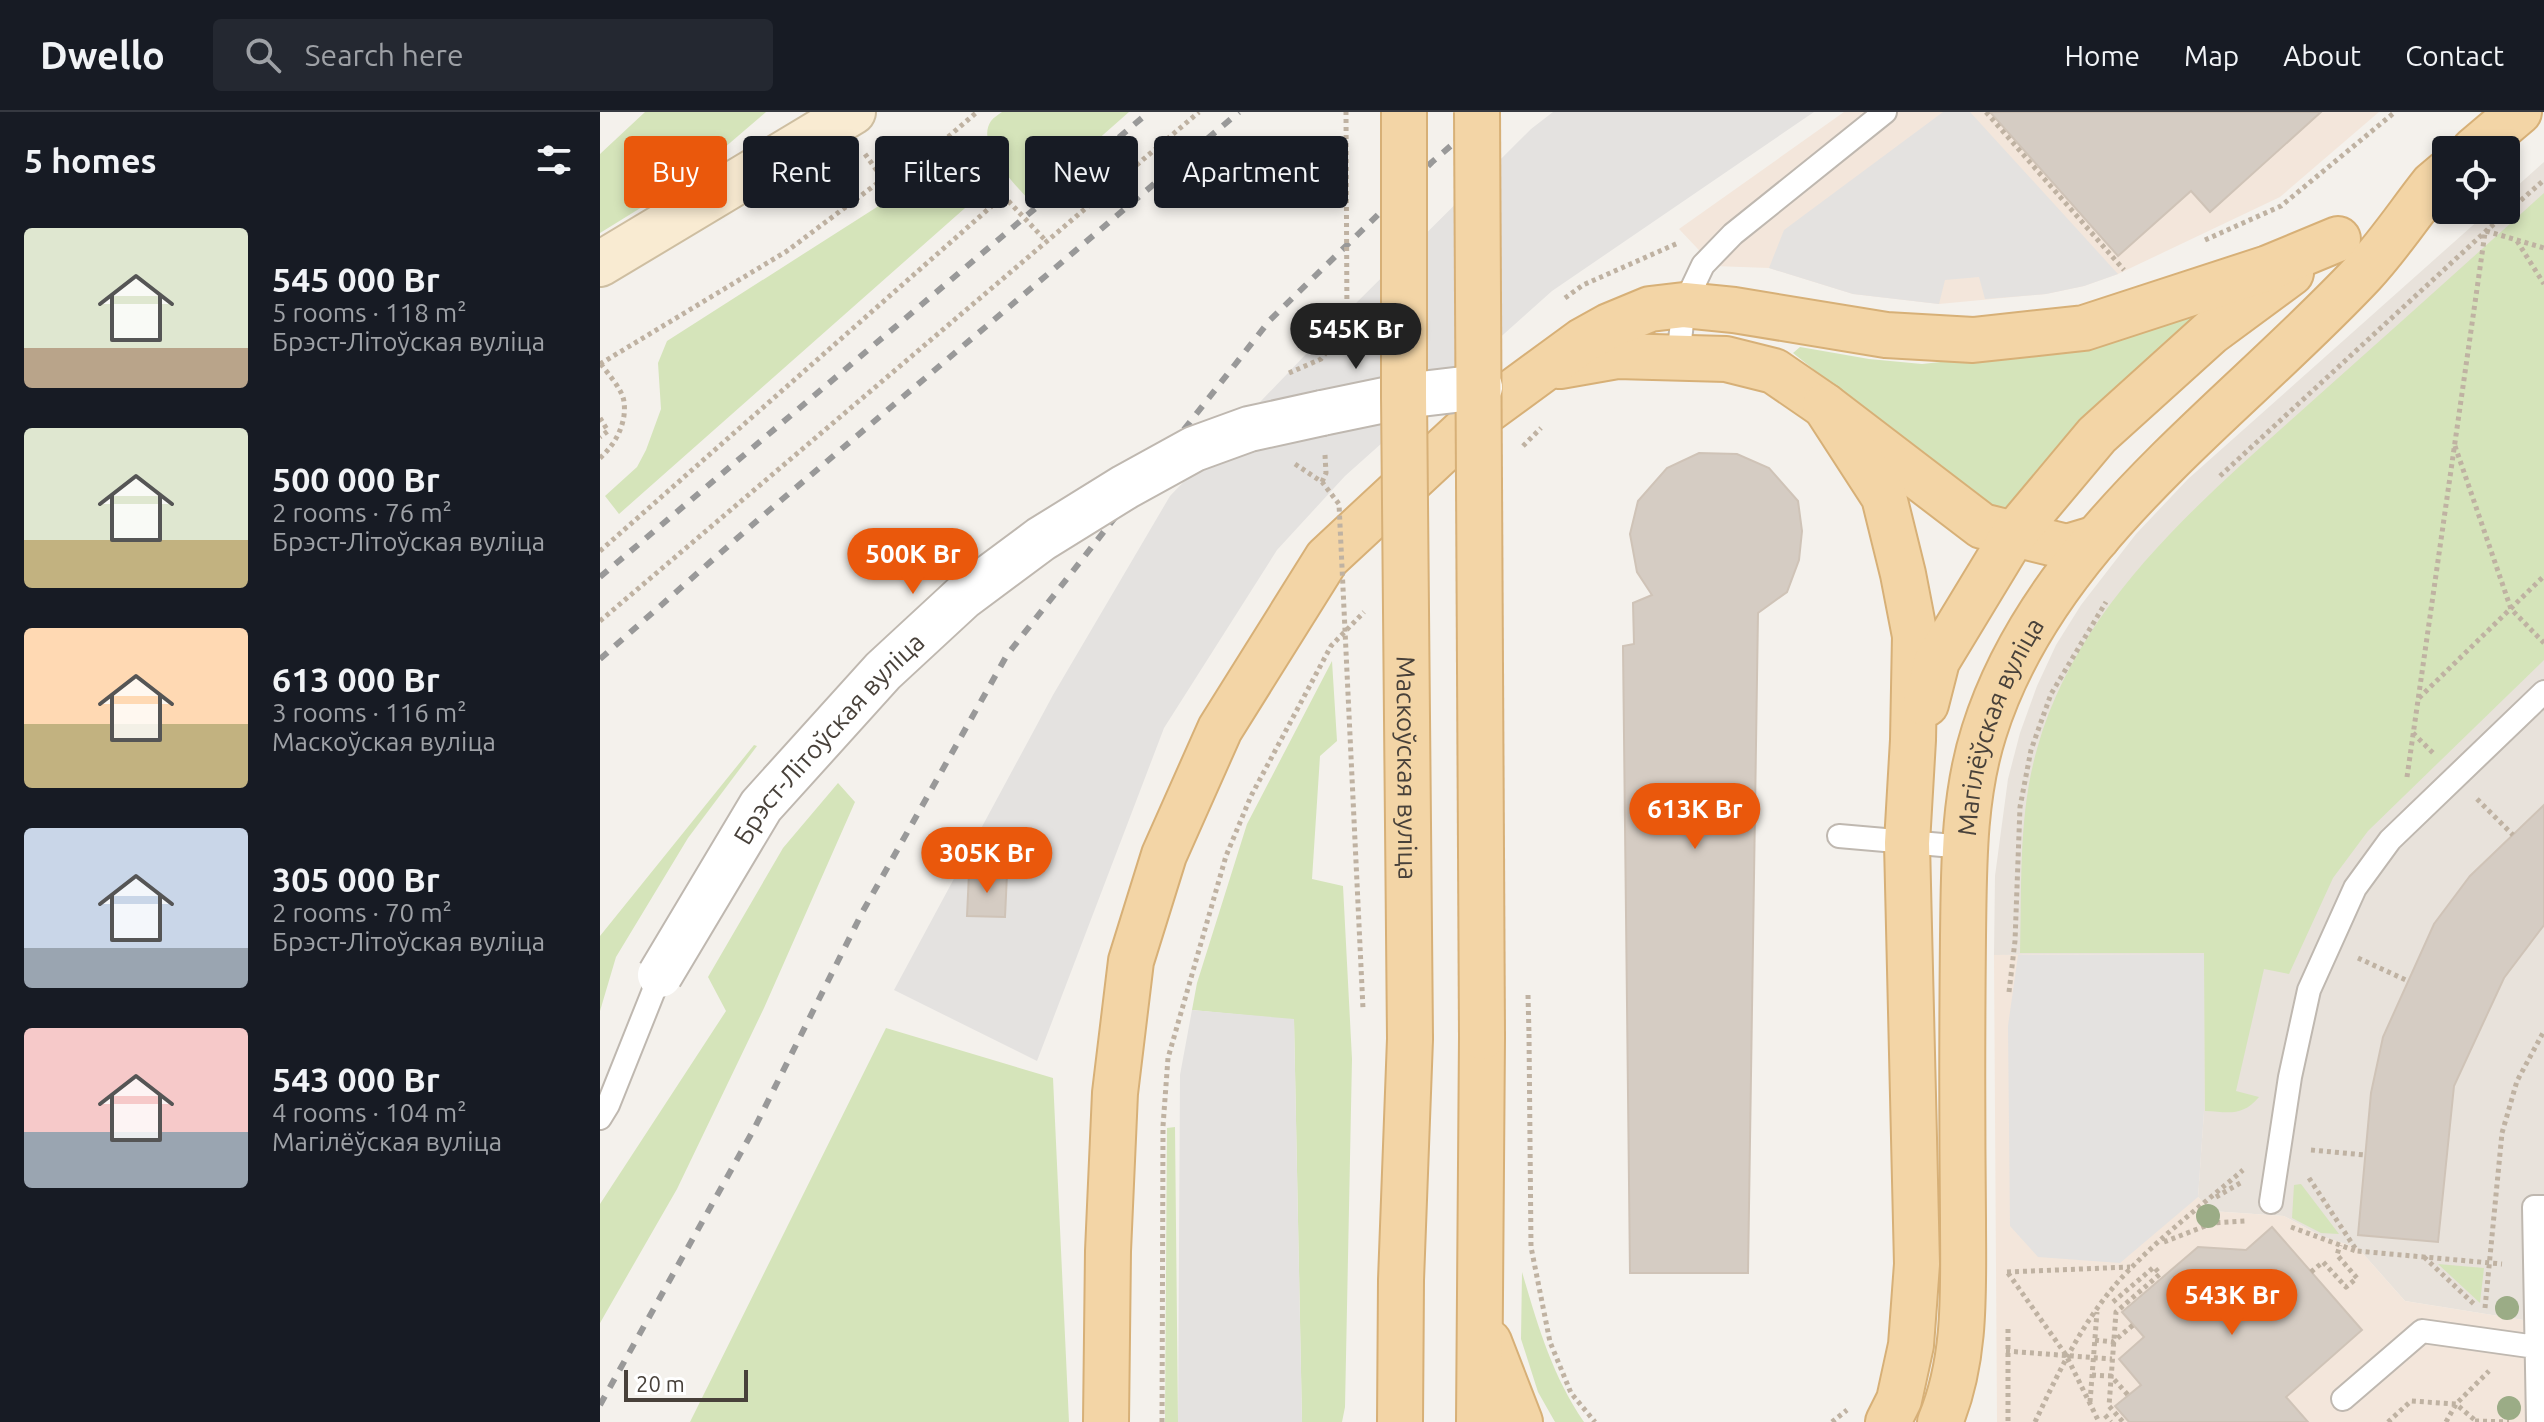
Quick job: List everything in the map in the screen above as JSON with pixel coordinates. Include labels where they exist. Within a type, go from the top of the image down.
[{"type":"main road","points":[[600,264],[853,112]]},
{"type":"main road","name":"Маскоўская вуліца","points":[[1400,1422],[1401,1280],[1410,1039],[1404,112]]},
{"type":"main road","points":[[1477,112],[1482,1037],[1479,1422]]},
{"type":"main road","points":[[2491,136],[2519,112]]},
{"type":"main road","name":"Магілёўская вуліца","points":[[2338,239],[2432,183]]},
{"type":"main road","name":"Магілёўская вуліца","points":[[1940,1422],[1951,1395],[1963,1315],[1965,847],[1970,791],[1984,732],[2000,691],[2030,631],[2097,538],[2151,479],[2366,270],[2432,188]]},
{"type":"main road","points":[[2338,239],[2350,252],[2351,260],[2352,275],[2342,294]]},
{"type":"main road","points":[[1106,1422],[1108,1251],[1118,1058],[1131,961],[1164,855],[1220,729],[1327,558],[1481,415],[1582,341],[1650,309],[1684,305],[1886,335],[1973,340],[2084,328],[2268,268],[2338,239]]},
{"type":"main road","points":[[1913,740],[1937,661],[2014,534],[2097,435],[2211,332],[2338,239]]},
{"type":"main road","points":[[1546,369],[1617,356],[1726,359],[1774,371],[1825,406],[1982,526],[2067,547],[2097,538]]},
{"type":"main road","points":[[1825,406],[1884,497],[1915,636],[1907,843],[1917,1264],[1911,1345],[1899,1400],[1888,1422]]},
{"type":"main road","points":[[1479,1313],[1520,1422]]},
{"type":"street","name":"Брэст-Літоўская вуліца","points":[[660,975],[761,806],[883,671],[963,597],[1041,539],[1194,449],[1249,429],[1404,396],[1480,387]]},
{"type":"lane","points":[[1678,358],[1684,305],[1703,265],[1733,234],[1885,112]]},
{"type":"lane","points":[[2271,1202],[2290,1077],[2309,990],[2355,888],[2399,832],[2544,692]]},
{"type":"lane","points":[[1839,836],[1965,847]]},
{"type":"lane","name":"Брэст-Літоўская вуліца","points":[[600,1118],[660,975]]},
{"type":"lane","points":[[2538,1422],[2534,1207],[2544,1207]]},
{"type":"lane","points":[[2343,1399],[2422,1331],[2536,1347]]},
{"type":"path","points":[[949,136],[977,112]]},
{"type":"path","points":[[600,621],[1199,112]]},
{"type":"path","points":[[1322,367],[1321,359],[1347,326],[1346,112]]},
{"type":"path","points":[[1986,112],[2128,274]]},
{"type":"path","points":[[2198,243],[2281,206],[2395,112]]},
{"type":"path","points":[[2212,483],[2544,180]]},
{"type":"path","points":[[600,458],[610,449],[622,425],[625,399],[600,364],[787,251],[875,185]]},
{"type":"path","points":[[1009,204],[1047,242]]},
{"type":"path","points":[[600,551],[990,208]]},
{"type":"path","points":[[2486,231],[2544,248]]},
{"type":"path","points":[[2399,832],[2486,231]]},
{"type":"path","points":[[1558,303],[1583,285],[1698,235],[1723,245]]},
{"type":"path","points":[[2515,239],[2544,284]]},
{"type":"path","points":[[600,418],[608,431],[600,437]]},
{"type":"path","points":[[1517,453],[1550,418]]},
{"type":"path","points":[[2455,445],[2511,609],[2544,643]]},
{"type":"path","points":[[1291,461],[1322,482],[1339,504],[1363,1014]]},
{"type":"path","points":[[1322,482],[1326,473]]},
{"type":"path","points":[[1333,513],[1343,502]]},
{"type":"path","points":[[2418,699],[2544,576]]},
{"type":"path","points":[[2007,1005],[2015,941],[2020,807],[2031,750],[2051,694],[2109,597]]},
{"type":"path","points":[[1162,1422],[1163,1126],[1168,1058],[1226,856],[1251,796],[1331,646],[1375,601]]},
{"type":"path","points":[[2351,955],[2408,981]]},
{"type":"path","points":[[2484,1313],[2502,1133],[2517,1081],[2544,1031]]},
{"type":"path","points":[[1529,1034],[1531,1247],[1550,1342],[1571,1393],[1595,1422]]},
{"type":"path","points":[[2301,1149],[2365,1155]]},
{"type":"path","points":[[2307,1171],[2310,1183],[2357,1251],[2515,1265]]},
{"type":"path","points":[[2035,1422],[2066,1355],[2131,1267],[2205,1203]]},
{"type":"path","points":[[2311,1272],[2323,1262],[2346,1287],[2357,1278],[2337,1255],[2340,1245]]},
{"type":"path","points":[[2099,1422],[2066,1355],[2007,1272],[2131,1267]]},
{"type":"path","points":[[2113,1302],[2154,1267],[2160,1274],[2121,1311],[2116,1312],[2109,1406],[2114,1408],[2123,1422]]},
{"type":"path","points":[[2090,1404],[2097,1311]]},
{"type":"path","points":[[2095,1340],[2113,1342],[2133,1325]]},
{"type":"path","points":[[1997,1351],[2112,1359]]},
{"type":"path","points":[[2092,1375],[2111,1376],[2128,1395]]},
{"type":"path","points":[[2388,1422],[2411,1401],[2456,1404],[2476,1421],[2510,1422]]},
{"type":"path","points":[[2446,1422],[2456,1404]]},
{"type":"path","points":[[2105,1415],[2111,1422]]},
{"type":"shaded area","points":[[1553,112],[1814,112],[1552,291],[1345,476],[1277,550],[1164,728],[1037,1061],[894,990],[1053,695],[1170,496],[1333,326],[1531,129]]},
{"type":"shaded area","points":[[1844,112],[2379,112],[2280,197],[2118,274],[2084,286],[2046,294],[1939,304],[1853,294],[1769,268],[1714,266],[1679,229]]},
{"type":"shaded area","points":[[1943,112],[1970,112],[2118,274],[2084,286],[2046,294],[1985,299],[1979,277],[1945,280],[1939,304],[1853,294],[1769,268],[1784,230]]},
{"type":"shaded area","points":[[2544,162],[2544,1422],[2536,1322],[2405,1301],[2358,1248],[2321,1236],[2284,1216],[2211,1211],[2198,1197],[2204,1111],[2203,954],[1994,955],[1995,876],[2008,779],[2037,686],[2056,645],[2081,605],[2136,534],[2188,479],[2474,224],[2520,224],[2520,183]]},
{"type":"shaded area","points":[[2204,954],[2204,1111],[2198,1197],[2211,1211],[2284,1216],[2321,1236],[2358,1248],[2405,1301],[2536,1322],[2538,1422],[1997,1422],[1994,955]]},
{"type":"shaded area","points":[[2204,954],[2204,1111],[2198,1197],[2120,1263],[2038,1257],[2010,1226],[2008,1026],[2018,955]]},
{"type":"shaded area","points":[[1192,1010],[1294,1019],[1302,1422],[1178,1422],[1180,1075]]},
{"type":"green space","points":[[645,112],[766,112],[727,145],[727,136],[624,136],[624,208],[640,208],[600,233],[600,154]]},
{"type":"green space","points":[[1002,112],[1129,112],[1102,136],[1025,136],[1025,196],[1009,177],[1009,136],[988,136],[991,121]]},
{"type":"green space","points":[[2544,193],[2544,660],[2368,831],[2333,878],[2289,974],[2264,969],[2236,1091],[2259,1097],[2241,1110],[2205,1111],[2204,953],[2020,953],[2022,851],[2027,799],[2037,749],[2057,695],[2083,644],[2115,597],[2152,553],[2234,471],[2509,224],[2520,224],[2520,215]]},
{"type":"green space","points":[[875,208],[965,208],[619,514],[605,496],[637,467],[646,450],[661,409],[658,363],[667,341]]},
{"type":"green space","points":[[2189,313],[2194,323],[2021,500],[2006,507],[1983,505],[1793,353],[1800,347],[1922,364],[1986,357]]},
{"type":"green space","points":[[1332,661],[1337,741],[1320,756],[1312,879],[1343,886],[1352,1059],[1345,1407],[1342,1422],[1302,1422],[1294,1020],[1192,1010],[1197,983],[1247,824]]},
{"type":"green space","points":[[754,745],[757,746],[688,838],[616,957],[600,1011],[600,936]]},
{"type":"green space","points":[[838,783],[855,802],[764,1008],[677,1189],[600,1323],[600,1204],[726,1011],[708,977],[783,848]]},
{"type":"green space","points":[[886,1028],[1053,1078],[1069,1422],[690,1422]]},
{"type":"green space","points":[[1175,1127],[1178,1422],[1165,1422],[1167,1128]]},
{"type":"green space","points":[[2301,1184],[2339,1234],[2321,1233],[2292,1218],[2294,1185]]},
{"type":"green space","points":[[2438,1264],[2484,1268],[2480,1303]]},
{"type":"green space","points":[[1522,1272],[1555,1368],[1584,1422],[1555,1422],[1538,1392],[1521,1339]]},
{"type":"building","points":[[1990,112],[2321,112],[2210,212],[2191,191],[2118,256]]},
{"type":"building","points":[[1699,453],[1737,454],[1769,468],[1798,501],[1802,531],[1799,560],[1787,592],[1758,613],[1748,1273],[1630,1273],[1623,646],[1634,644],[1633,603],[1652,595],[1637,572],[1630,534],[1638,501],[1667,468]]},
{"type":"building","points":[[2544,805],[2544,925],[2504,978],[2454,1086],[2438,1242],[2358,1235],[2371,1093],[2383,1037],[2434,924],[2470,876]]},
{"type":"building","points":[[969,873],[1007,874],[1005,917],[967,916]]},
{"type":"building","points":[[2272,1227],[2362,1330],[2286,1397],[2308,1422],[2129,1422],[2115,1406],[2141,1385],[2119,1359],[2144,1337],[2122,1312],[2198,1247],[2246,1250]]},
{"type":"railway","points":[[600,577],[1149,112]]},
{"type":"railway","points":[[600,659],[759,519],[1239,112]]},
{"type":"railway","points":[[600,1405],[754,1129],[863,911],[1007,655],[1270,320],[1432,162],[1490,112]]}]
